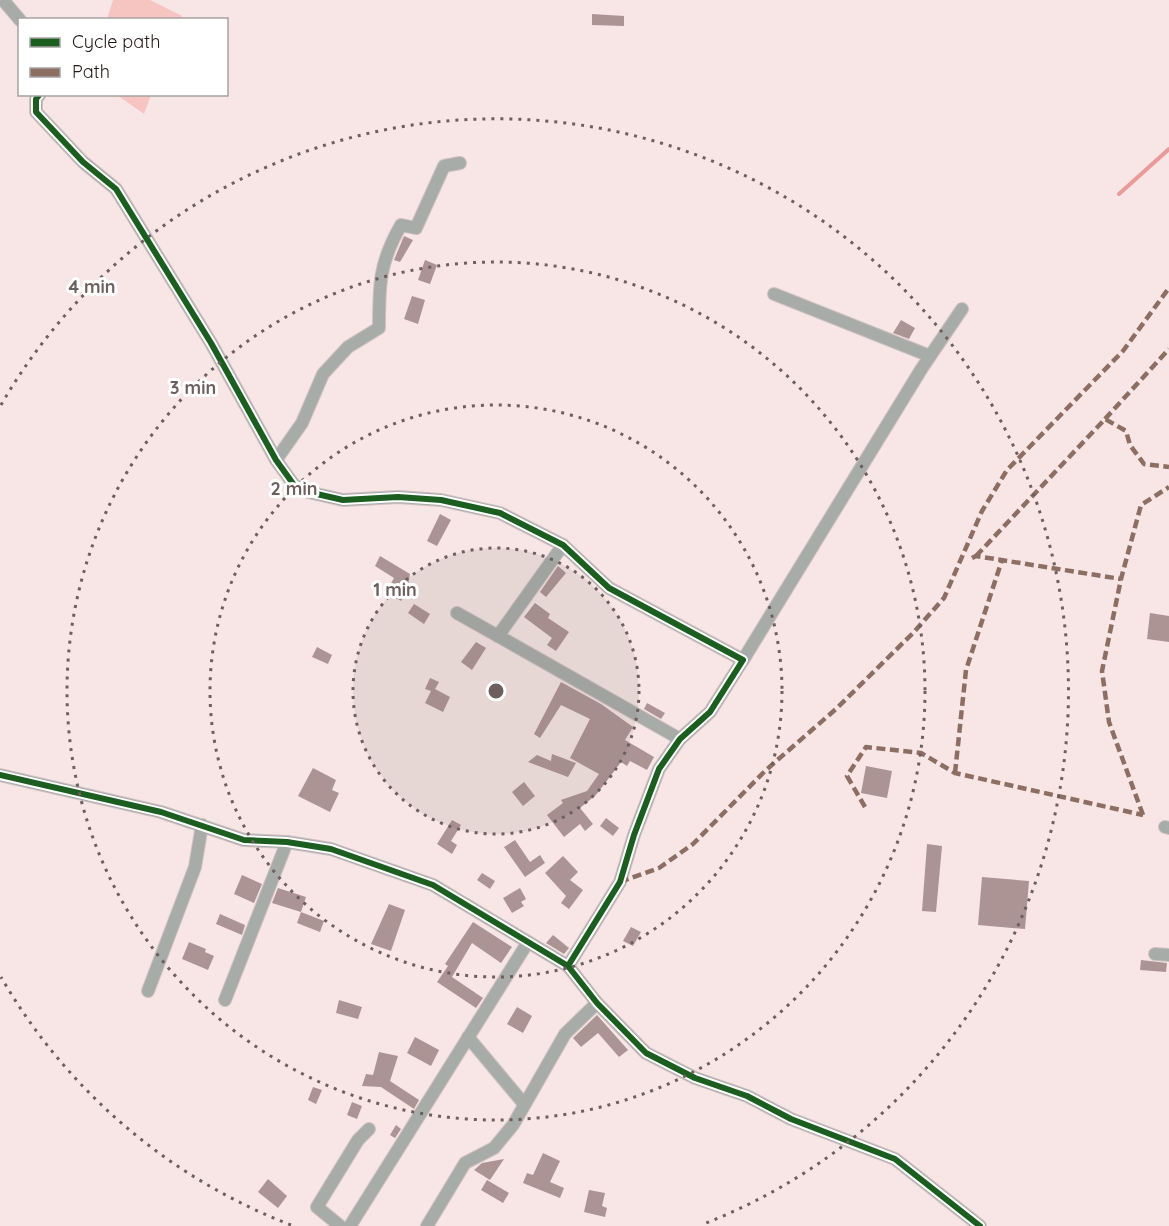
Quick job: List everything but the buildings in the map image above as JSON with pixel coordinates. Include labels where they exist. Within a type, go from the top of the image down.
[{"type":"street","points":[[3,0],[18,18]]},
{"type":"street","points":[[38,96],[36,99],[36,112],[83,162],[116,189],[211,343],[276,460],[294,485],[308,492],[343,500],[398,497],[441,501],[500,513],[563,545],[609,588],[742,660]]},
{"type":"street","points":[[276,460],[302,423],[323,374],[348,347],[379,328],[379,292],[386,252],[401,225],[416,228],[444,166],[460,163]]},
{"type":"street","points":[[774,294],[930,356]]},
{"type":"street","points":[[568,966],[620,882],[659,769],[680,739],[710,712],[930,356],[962,309]]},
{"type":"street","points":[[498,636],[563,545]]},
{"type":"street","points":[[458,613],[680,739]]},
{"type":"street","points":[[0,775],[161,812],[244,840],[287,842],[331,849],[434,885],[568,966],[597,1003],[646,1053],[695,1078],[747,1096],[791,1119],[895,1159],[980,1226]]},
{"type":"street","points":[[148,992],[195,867],[202,825]]},
{"type":"street","points":[[225,1000],[287,842]]},
{"type":"street","points":[[350,1226],[528,942]]},
{"type":"street","points":[[1155,954],[1169,955]]},
{"type":"street","points":[[427,1226],[465,1163],[494,1148],[513,1125],[565,1034],[597,1003]]},
{"type":"street","points":[[468,1037],[524,1104]]},
{"type":"street","points":[[340,1226],[317,1207],[358,1140],[369,1129]]},
{"type":"shaded area","points":[[113,0],[150,0],[182,16],[182,18],[107,18]]},
{"type":"shaded area","points":[[118,96],[151,96],[144,114]]},
{"type":"waterway","points":[[1119,194],[1169,149]]},
{"type":"marked path","points":[[620,882],[659,868],[693,844],[766,770],[836,709],[913,633],[944,598],[982,511],[1007,470],[1123,351],[1169,288]]},
{"type":"marked path","points":[[1105,419],[1169,349]]},
{"type":"marked path","points":[[976,556],[1105,419],[1126,431],[1130,445],[1144,464],[1169,467]]},
{"type":"marked path","points":[[1143,815],[1109,722],[1102,671],[1121,579],[1141,505],[1169,487]]},
{"type":"marked path","points":[[972,558],[976,556],[1121,579]]},
{"type":"marked path","points":[[955,773],[966,670],[1002,560]]},
{"type":"marked path","points":[[865,807],[847,776],[866,747],[921,753],[955,773],[1143,815]]},
{"type":"cycle path","points":[[38,96],[36,99],[36,112],[83,162],[116,189],[211,343],[276,460],[294,485],[308,492],[343,500],[398,497],[441,500],[500,513],[563,545],[609,588],[743,660],[710,712],[680,739],[659,769],[634,835],[620,882],[568,966],[597,1003],[646,1053],[695,1078],[747,1096],[791,1119],[895,1159],[980,1226]]},
{"type":"cycle path","points":[[0,775],[161,812],[244,840],[287,842],[331,849],[433,885],[568,966]]}]
